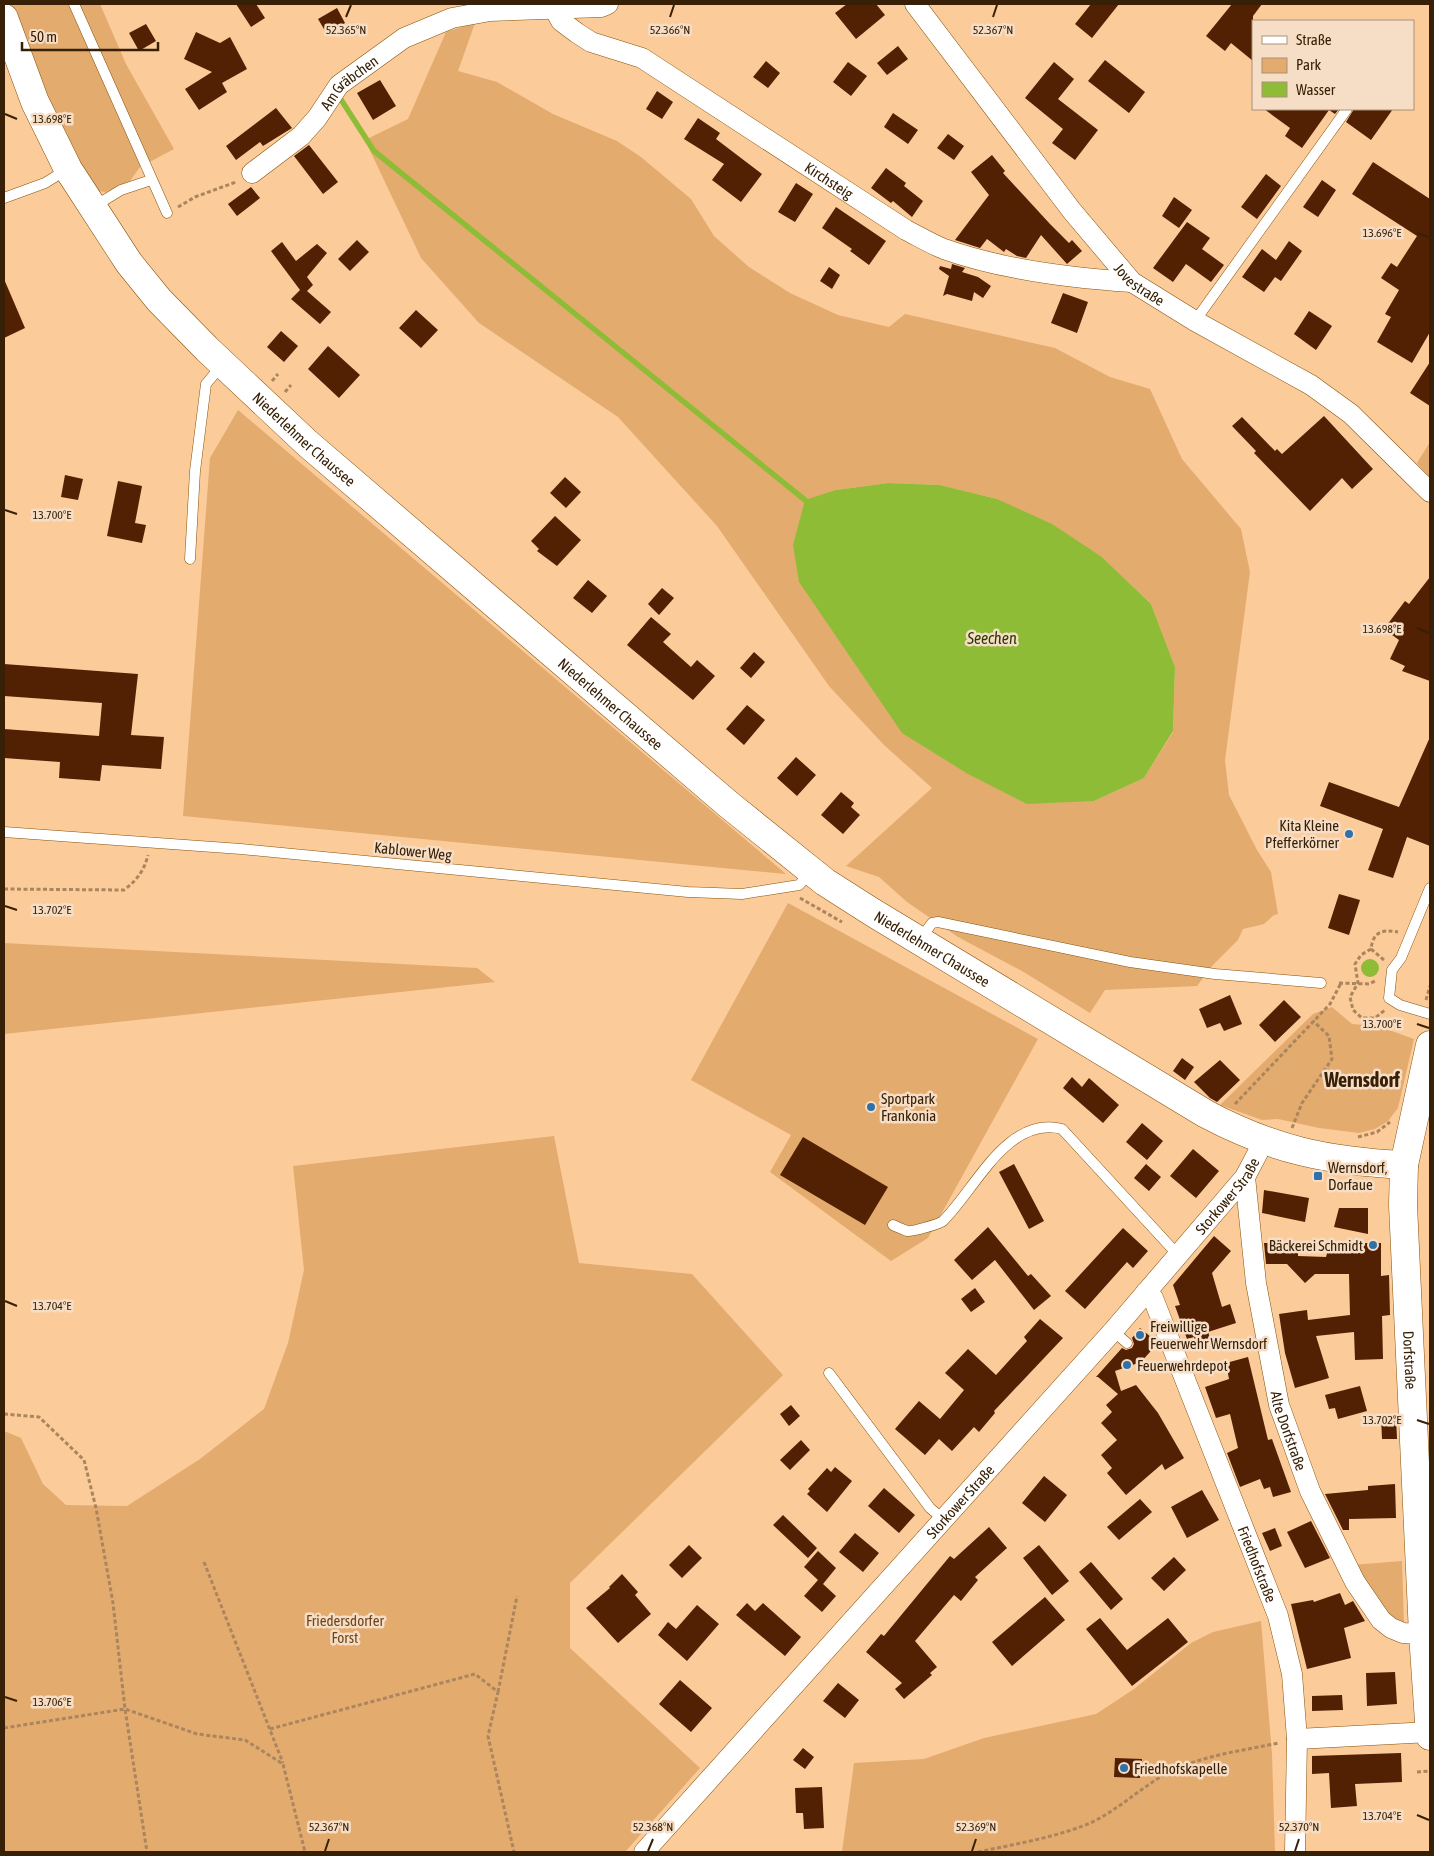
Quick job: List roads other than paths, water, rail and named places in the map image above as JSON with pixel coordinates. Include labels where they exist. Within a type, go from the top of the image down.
[{"type":"main road","name":"Niederlehmer Chaussee","points":[[4,18],[36,102],[68,168],[129,263],[159,300],[222,364],[307,443],[675,759],[812,871],[919,942],[1206,1114],[1274,1134],[1317,1156],[1404,1165]]},
{"type":"main road","name":"Dorfstraße","points":[[1430,1045],[1427,1074],[1404,1165],[1406,1305],[1430,1736]]},
{"type":"street","points":[[555,10],[602,7],[608,4]]},
{"type":"street","name":"Jovestraße","points":[[915,4],[1072,211],[1132,282],[1195,321],[1311,385],[1351,414],[1430,492]]},
{"type":"street","name":"Am Gräbchen","points":[[252,173],[301,136],[317,118],[339,85],[404,38],[452,18],[522,9],[555,10]]},
{"type":"street","name":"Kirchsteig","points":[[555,10],[561,21],[591,42],[642,58],[906,230],[942,248],[1018,268],[1132,282]]},
{"type":"street","name":"Storkower Straße","points":[[644,1852],[943,1519],[1120,1337],[1146,1292],[1245,1177],[1274,1134]]},
{"type":"street","name":"Alte Dorfstraße","points":[[1245,1177],[1256,1283],[1278,1405],[1293,1449],[1310,1491],[1355,1582],[1381,1620],[1391,1628],[1410,1635],[1423,1634]]},
{"type":"street","name":"Friedhofstraße","points":[[1146,1292],[1153,1298],[1278,1616],[1292,1674],[1297,1739],[1295,1852]]},
{"type":"street","points":[[1297,1739],[1430,1732]]},
{"type":"lane","points":[[74,4],[151,180],[168,213]]},
{"type":"lane","points":[[1195,321],[1346,110]]},
{"type":"lane","points":[[4,198],[44,182],[68,168]]},
{"type":"lane","points":[[92,207],[121,190],[151,180]]},
{"type":"lane","points":[[190,559],[196,471],[206,384],[222,364]]},
{"type":"lane","name":"Kablower Weg","points":[[4,832],[150,842],[688,892],[742,894],[799,885],[812,871]]},
{"type":"lane","points":[[1427,1013],[1400,1006],[1389,998],[1392,970],[1401,958],[1430,888]]},
{"type":"lane","points":[[919,942],[932,923],[938,922],[1130,962],[1215,974],[1321,983]]},
{"type":"lane","points":[[892,1225],[909,1232],[942,1222],[990,1161],[1009,1144],[1048,1125],[1062,1129],[1178,1255]]},
{"type":"lane","points":[[829,1373],[930,1508],[943,1519]]},
{"type":"water","name":"Seechen","points":[[888,483],[940,485],[997,499],[1052,524],[1102,557],[1151,604],[1175,667],[1173,731],[1144,778],[1094,801],[1027,804],[968,774],[902,733],[799,582],[793,545],[805,500],[836,490]]},
{"type":"water","points":[[1366,959],[1374,959],[1379,964],[1377,975],[1366,977],[1361,972],[1361,964]]},
{"type":"waterway","points":[[340,98],[374,151],[805,500]]},
{"type":"place","name":"Kita Kleine Pfefferkörner","points":[[1349,834]]},
{"type":"place","name":"Sportpark Frankonia","points":[[871,1107]]},
{"type":"place","name":"Wernsdorf, Dorfaue","points":[[1318,1176]]},
{"type":"place","name":"Bäckerei Schmidt","points":[[1373,1245]]},
{"type":"place","name":"Freiwillige Feuerwehr Wernsdorf","points":[[1140,1335]]},
{"type":"place","name":"Feuerwehrdepot","points":[[1127,1365]]},
{"type":"place","name":"Friedhofskapelle","points":[[1124,1768]]},
{"type":"district","name":"Wernsdorf","points":[[1362,1079]]},
{"type":"park label","name":"Friedersdorfer Forst","points":[[345,1628]]}]
